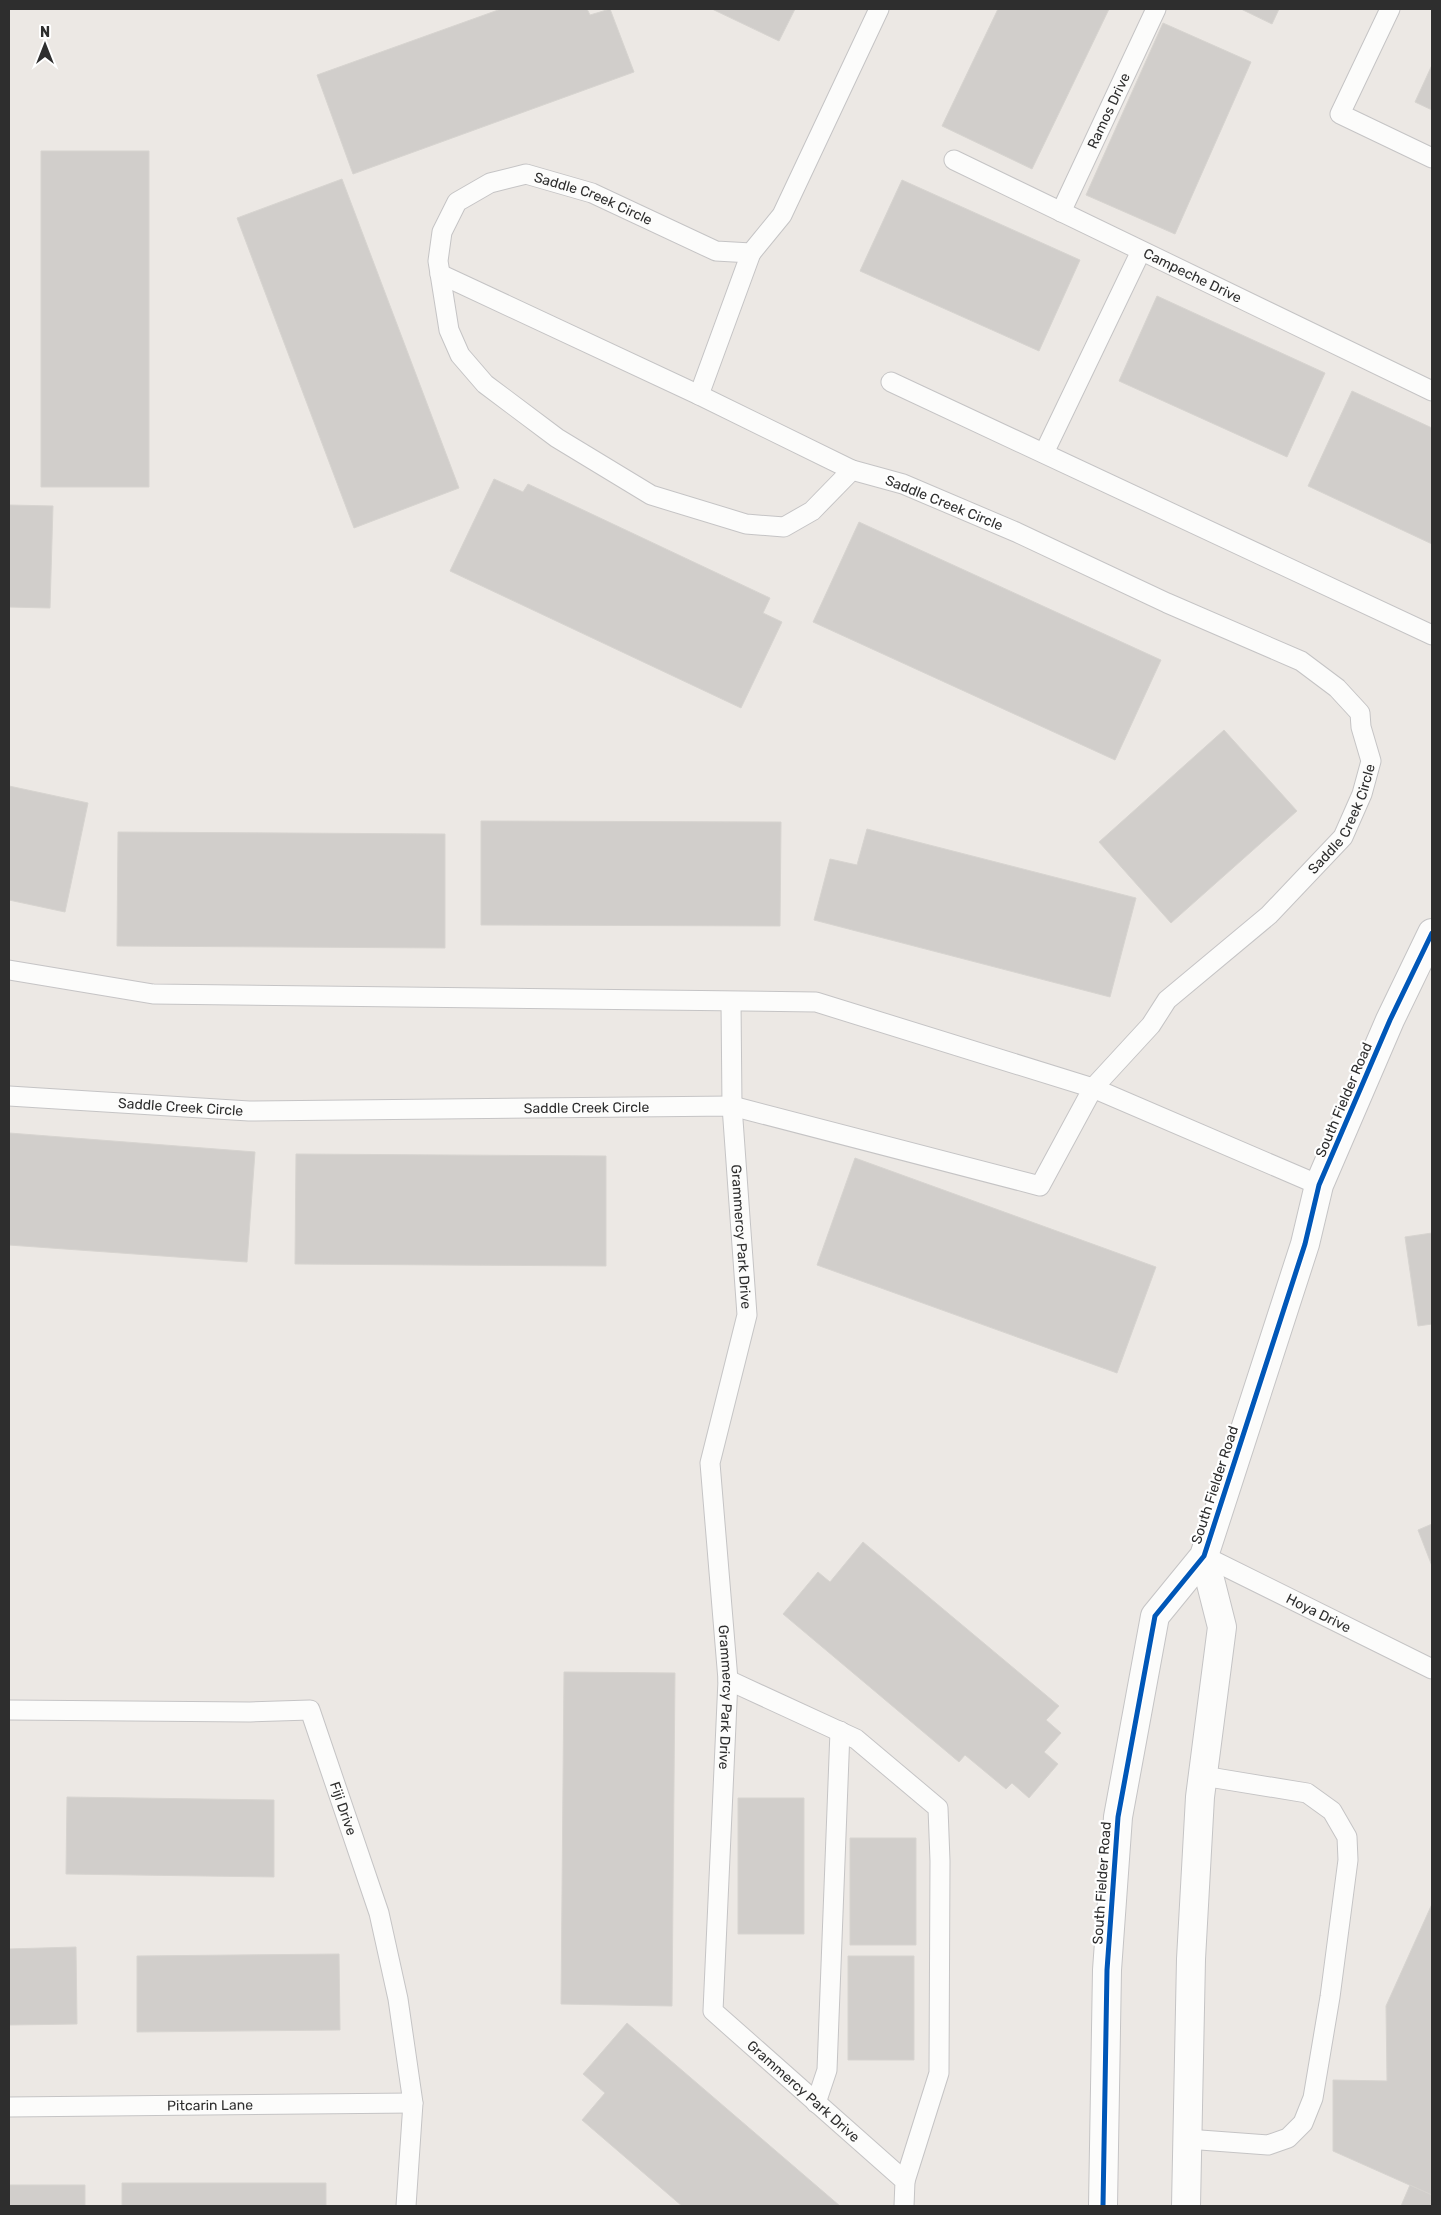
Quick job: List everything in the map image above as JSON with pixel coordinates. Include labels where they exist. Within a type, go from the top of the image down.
[{"type":"street","name":"South Fielder Road","points":[[1102,2206],[1107,1970],[1118,1817],[1155,1616],[1204,1556],[1305,1244],[1319,1186],[1390,1020],[1432,933]]},
{"type":"street","name":"South Fielder Road","points":[[1186,2206],[1191,1959],[1203,1776],[1222,1627],[1204,1556]]},
{"type":"lane","points":[[699,395],[751,253],[782,215],[879,9]]},
{"type":"lane","name":"Ramos Drive","points":[[1062,212],[1156,9]]},
{"type":"lane","points":[[1390,9],[1340,114],[1432,158]]},
{"type":"lane","name":"Campeche Drive","points":[[954,160],[1432,391]]},
{"type":"lane","name":"Saddle Creek Circle","points":[[9,1096],[249,1111],[732,1106],[1040,1186],[1094,1088],[1151,1025],[1167,1000],[1269,915],[1342,837],[1362,794],[1370,761],[1361,727],[1360,713],[1337,688],[1301,661],[1167,603],[981,517],[903,484],[852,470],[812,511],[784,527],[746,524],[651,495],[557,438],[484,384],[460,355],[449,330],[438,261],[442,232],[457,202],[490,183],[526,174],[592,193],[716,250],[751,253]]},
{"type":"lane","points":[[1044,453],[1142,250]]},
{"type":"lane","points":[[440,274],[699,395],[852,470]]},
{"type":"lane","points":[[891,382],[1432,635]]},
{"type":"lane","points":[[9,970],[153,994],[816,1002],[1094,1088],[1319,1186]]},
{"type":"lane","name":"Grammercy Park Drive","points":[[731,1002],[732,1106],[747,1315],[710,1463],[728,1680],[713,2011],[905,2181]]},
{"type":"lane","name":"Hoya Drive","points":[[1204,1556],[1432,1669]]},
{"type":"lane","points":[[728,1680],[856,1739],[938,1808],[940,1861],[939,2073],[905,2181],[904,2206]]},
{"type":"lane","name":"Fiji Drive","points":[[9,1710],[250,1712],[310,1710],[379,1913],[398,1999],[412,2104],[406,2206]]},
{"type":"lane","points":[[816,2103],[827,2070],[840,1731]]},
{"type":"lane","points":[[1187,2139],[1268,2145],[1288,2138],[1303,2123],[1313,2098],[1330,1998],[1348,1860],[1346,1837],[1332,1811],[1306,1793],[1203,1776]]},
{"type":"lane","name":"Pitcarin Lane","points":[[9,2107],[412,2104]]},
{"type":"building","points":[[501,9],[587,9],[590,15],[610,9],[634,72],[353,174],[317,75]]},
{"type":"building","points":[[712,9],[795,9],[779,41]]},
{"type":"building","points":[[998,9],[1109,9],[1032,169],[942,126]]},
{"type":"building","points":[[1241,9],[1279,9],[1272,24]]},
{"type":"building","points":[[1163,23],[1251,62],[1175,234],[1086,195]]},
{"type":"building","points":[[1432,65],[1432,110],[1415,102]]},
{"type":"building","points":[[41,151],[149,151],[149,487],[41,487]]},
{"type":"building","points":[[342,179],[459,488],[354,528],[237,218]]},
{"type":"building","points":[[902,180],[1080,260],[1039,351],[860,271]]},
{"type":"building","points":[[1157,296],[1325,373],[1287,457],[1119,381]]},
{"type":"building","points":[[1352,391],[1432,428],[1432,544],[1308,486]]},
{"type":"building","points":[[494,479],[523,492],[528,484],[770,598],[763,613],[782,622],[741,708],[450,571]]},
{"type":"building","points":[[9,505],[53,506],[50,608],[9,607]]},
{"type":"building","points":[[859,522],[1161,660],[1115,760],[813,622]]},
{"type":"building","points":[[1224,730],[1297,811],[1171,923],[1099,842]]},
{"type":"building","points":[[9,786],[88,803],[65,912],[9,900]]},
{"type":"building","points":[[481,821],[781,822],[780,926],[481,925]]},
{"type":"building","points":[[867,829],[1136,898],[1110,997],[814,920],[830,859],[857,865]]},
{"type":"building","points":[[118,832],[445,834],[445,948],[117,946]]},
{"type":"building","points":[[9,1133],[255,1152],[247,1262],[9,1245]]},
{"type":"building","points":[[296,1154],[606,1156],[606,1266],[295,1264]]},
{"type":"building","points":[[855,1158],[1156,1267],[1117,1373],[817,1265]]},
{"type":"building","points":[[1432,1233],[1432,1324],[1418,1326],[1405,1237]]},
{"type":"building","points":[[1432,1524],[1432,1566],[1418,1530]]},
{"type":"building","points":[[863,1542],[1059,1706],[1046,1720],[1061,1733],[1044,1752],[1058,1764],[1029,1798],[1012,1783],[1006,1789],[965,1755],[959,1762],[783,1614],[818,1572],[830,1582]]},
{"type":"building","points":[[564,1672],[675,1673],[672,2006],[561,2004]]},
{"type":"building","points":[[67,1797],[274,1800],[274,1877],[66,1874]]},
{"type":"building","points":[[738,1798],[804,1798],[804,1934],[738,1934]]},
{"type":"building","points":[[850,1838],[916,1838],[916,1945],[850,1945]]},
{"type":"building","points":[[1432,1904],[1432,2195],[1333,2151],[1333,2080],[1387,2081],[1386,2006]]},
{"type":"building","points":[[76,1947],[77,2024],[9,2025],[9,1949]]},
{"type":"building","points":[[339,1954],[340,2030],[137,2032],[137,1956]]},
{"type":"building","points":[[848,1956],[914,1956],[914,2060],[848,2060]]},
{"type":"building","points":[[627,2023],[840,2206],[682,2206],[582,2120],[605,2093],[583,2074]]},
{"type":"building","points":[[122,2183],[326,2183],[326,2206],[122,2206]]},
{"type":"building","points":[[9,2185],[85,2185],[85,2206],[9,2206]]},
{"type":"building","points":[[1410,2185],[1432,2195],[1432,2206],[1401,2206]]},
{"type":"cycle path","points":[[1103,2206],[1107,1970],[1118,1817],[1155,1616],[1204,1556],[1305,1244],[1319,1185],[1390,1020],[1432,933]]}]
